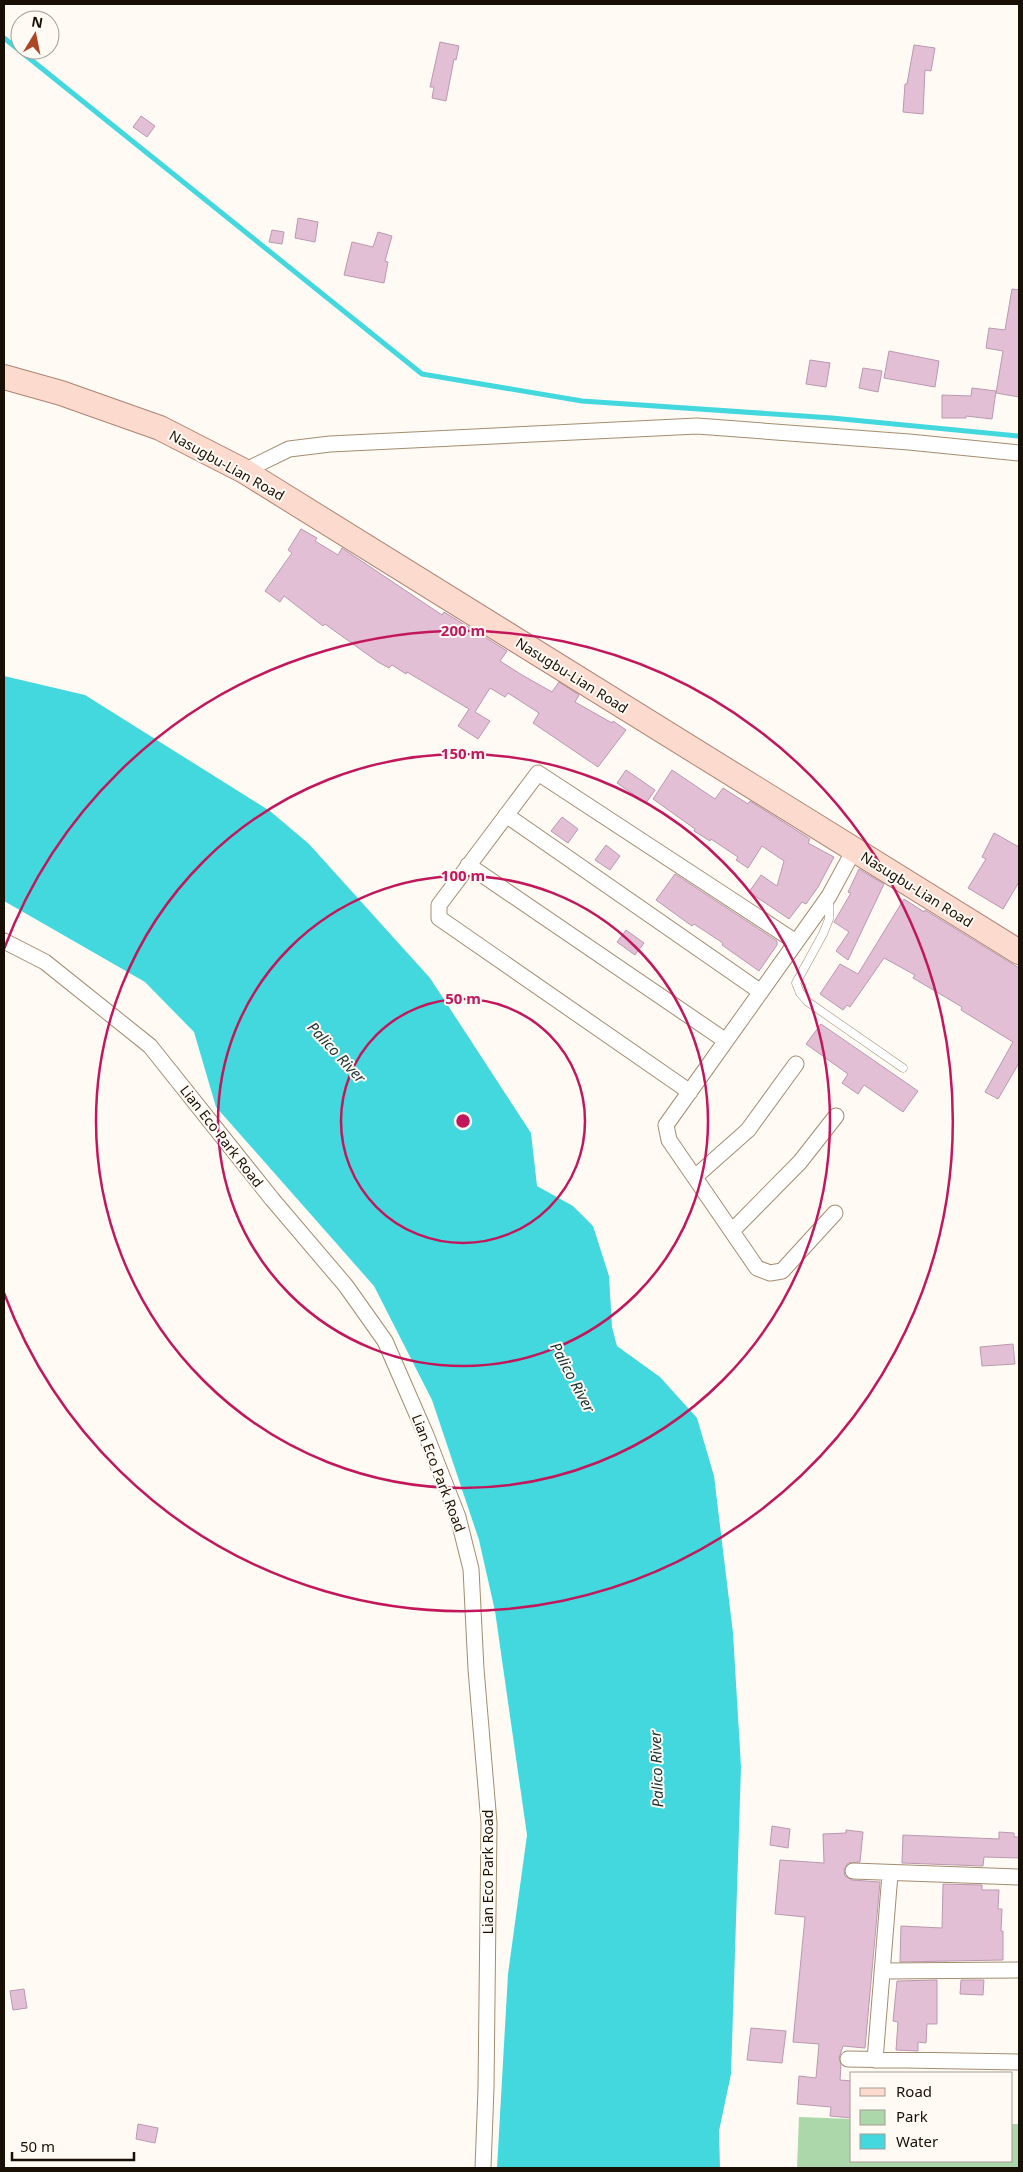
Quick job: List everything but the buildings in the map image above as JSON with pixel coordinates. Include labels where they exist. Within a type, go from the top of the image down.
[{"type":"main road","name":"Nasugbu-Lian Road","points":[[4,377],[61,393],[160,428],[244,471],[1019,952]]},
{"type":"street","points":[[244,471],[289,449],[330,444],[697,426],[1019,453]]},
{"type":"street","points":[[690,1092],[439,918],[439,905],[538,773],[796,942]]},
{"type":"street","points":[[506,815],[761,992]]},
{"type":"street","points":[[835,1212],[782,1271],[770,1272],[757,1268],[670,1140],[666,1125],[829,896],[854,850]]},
{"type":"street","points":[[468,864],[726,1041]]},
{"type":"street","name":"Lian Eco Park Road","points":[[4,941],[45,962],[150,1046],[272,1199],[346,1286],[386,1341],[426,1435],[458,1517],[471,1570],[476,1669],[489,1823],[483,2168]]},
{"type":"street","points":[[695,1177],[748,1130],[796,1064]]},
{"type":"street","points":[[732,1231],[800,1162],[836,1116]]},
{"type":"street","points":[[853,1872],[1019,1877]]},
{"type":"street","points":[[875,2060],[890,1874]]},
{"type":"street","points":[[882,1971],[1019,1970]]},
{"type":"street","points":[[848,2059],[1019,2062]]},
{"type":"lane","points":[[829,896],[829,919],[823,934],[796,983],[800,994],[808,1002],[903,1068]]},
{"type":"green space","points":[[799,2117],[850,2119],[850,2162],[1013,2162],[1013,2124],[1019,2124],[1019,2168],[797,2168]]},
{"type":"water","name":"Palico River","points":[[4,676],[85,695],[270,811],[309,844],[430,978],[531,1133],[537,1186],[573,1206],[593,1226],[609,1276],[612,1327],[617,1346],[660,1377],[697,1418],[714,1476],[733,1633],[741,1767],[731,2074],[719,2131],[720,2168],[497,2168],[508,1974],[527,1835],[495,1611],[479,1540],[432,1400],[374,1286],[216,1107],[194,1032],[145,982],[4,901]]},
{"type":"waterway","points":[[4,38],[422,374],[582,401],[832,418],[1019,436]]}]
